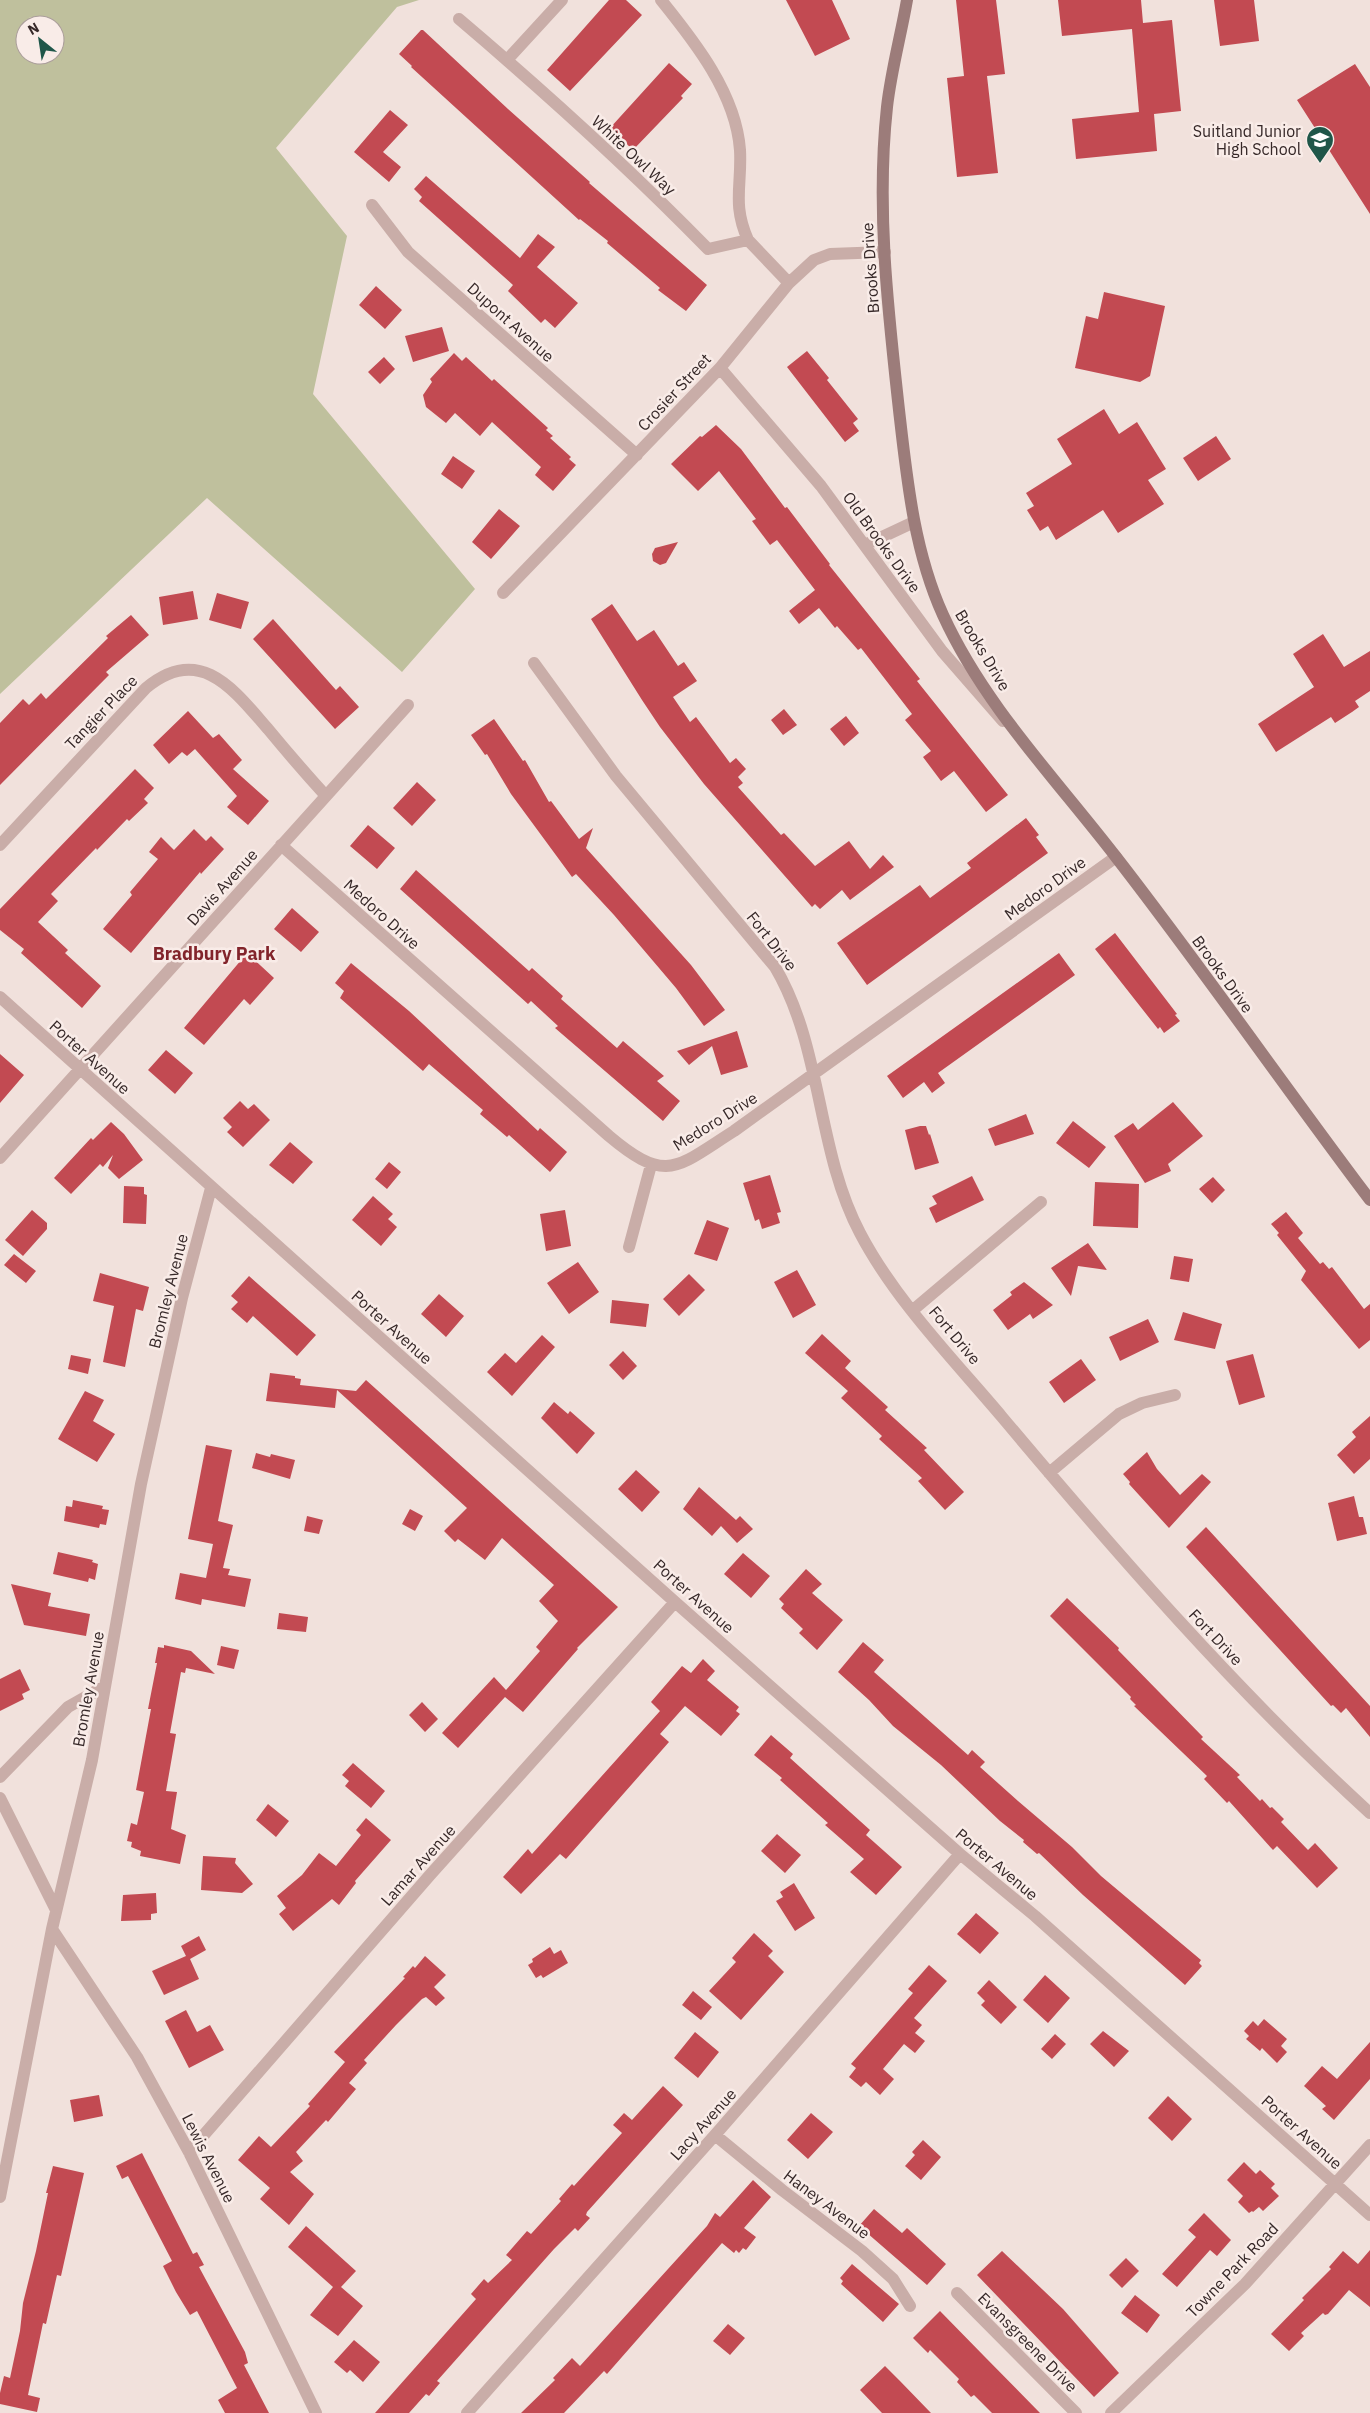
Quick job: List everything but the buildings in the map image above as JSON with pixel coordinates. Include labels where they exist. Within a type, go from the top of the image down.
[{"type":"street","points":[[507,60],[562,0]]},
{"type":"street","points":[[661,0],[698,50],[724,92],[732,114],[740,149],[738,209],[740,223],[748,240],[789,283]]},
{"type":"street","name":"Brooks Drive","points":[[907,0],[887,106],[882,200],[885,252],[893,358],[914,522],[926,569],[944,618],[992,698],[1018,734],[1116,857],[1370,1200]]},
{"type":"street","name":"White Owl Way","points":[[459,19],[507,60],[670,210],[708,248],[748,240]]},
{"type":"street","name":"Dupont Avenue","points":[[372,205],[408,252],[637,455]]},
{"type":"street","name":"Crosier Street","points":[[503,593],[720,368],[789,283],[814,260],[830,254],[885,252]]},
{"type":"street","name":"Old Brooks Drive","points":[[720,368],[820,486],[942,651],[980,698],[1018,734]]},
{"type":"street","points":[[865,545],[914,522]]},
{"type":"street","name":"Fort Drive","points":[[534,663],[616,776],[775,967],[794,1003],[813,1075],[830,1153],[849,1210],[876,1261],[913,1310],[1049,1473],[1178,1620],[1253,1701],[1370,1813]]},
{"type":"street","name":"Tangier Place","points":[[0,845],[146,688],[159,678],[191,670],[204,672],[231,687],[326,796]]},
{"type":"street","name":"Davis Avenue","points":[[0,1158],[408,705]]},
{"type":"street","name":"Medoro Drive","points":[[281,846],[609,1136],[641,1161],[664,1167],[686,1161],[734,1131],[1116,857]]},
{"type":"street","name":"Porter Avenue","points":[[0,997],[675,1602],[960,1854],[1035,1916],[1370,2215]]},
{"type":"street","points":[[629,1246],[651,1165]]},
{"type":"street","name":"Bromley Avenue","points":[[0,2197],[56,1910],[92,1760],[141,1484],[184,1290],[211,1188]]},
{"type":"street","name":"Fort Drive","points":[[913,1310],[1041,1202]]},
{"type":"street","points":[[1049,1473],[1119,1414],[1142,1403],[1175,1395]]},
{"type":"street","name":"Lamar Avenue","points":[[189,2152],[430,1875],[675,1602]]},
{"type":"street","points":[[0,1777],[68,1707],[105,1686]]},
{"type":"street","points":[[0,1798],[56,1910]]},
{"type":"street","name":"Lacy Avenue","points":[[467,2413],[716,2135],[960,1854]]},
{"type":"street","name":"Lewis Avenue","points":[[52,1929],[138,2057],[189,2152],[316,2413]]},
{"type":"street","name":"Haney Avenue","points":[[716,2135],[782,2190],[862,2250],[893,2279],[910,2306]]},
{"type":"street","name":"Towne Park Road","points":[[1111,2413],[1245,2284],[1370,2145]]},
{"type":"street","name":"Evansgreene Drive","points":[[957,2293],[1076,2413]]},
{"type":"green space","points":[[0,0],[419,0],[397,7],[276,148],[347,236],[313,394],[475,589],[402,672],[207,498],[0,694]]},
{"type":"place","name":"Suitland Junior High School","points":[[1320,164]]},
{"type":"district","name":"Bradbury Park","points":[[214,954]]}]
